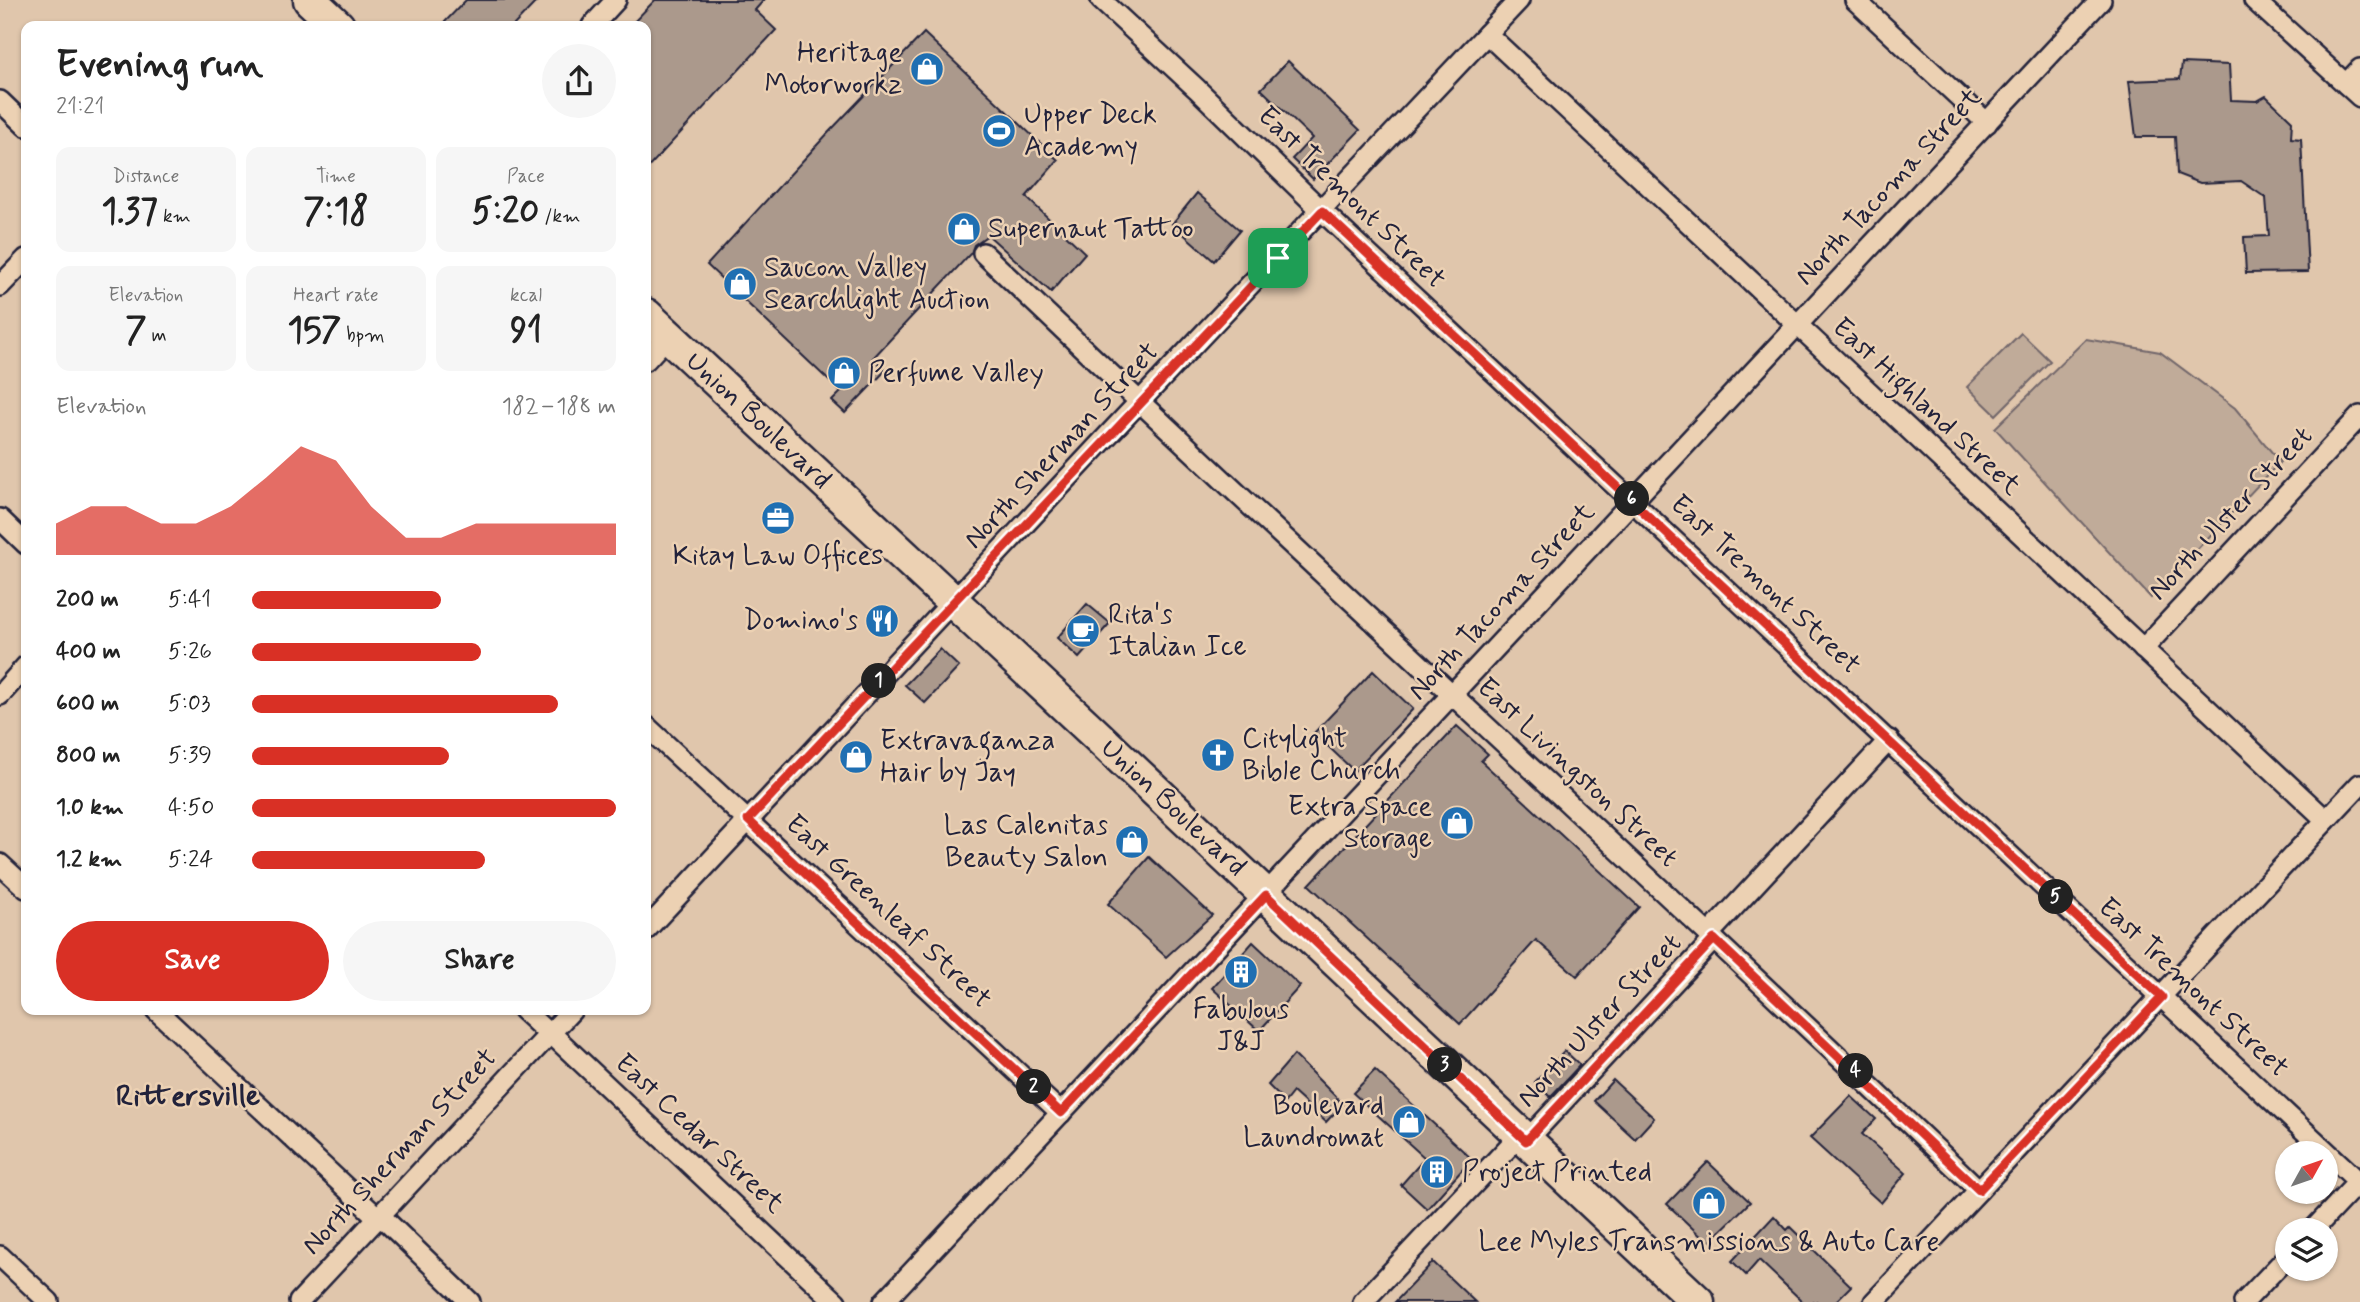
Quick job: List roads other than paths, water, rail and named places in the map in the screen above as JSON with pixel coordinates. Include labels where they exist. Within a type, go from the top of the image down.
[{"type":"main road","points":[[310,0],[333,21]]},
{"type":"main road","name":"Union Boulevard","points":[[657,326],[1698,1302]]},
{"type":"street","points":[[597,21],[616,0]]},
{"type":"street","name":"East Tremont Street","points":[[1101,0],[1322,211],[2360,1182]]},
{"type":"street","name":"North Sherman Street","points":[[651,925],[1519,0]]},
{"type":"street","points":[[1855,0],[1987,123]]},
{"type":"street","name":"North Tacoma Street","points":[[884,1302],[2101,0]]},
{"type":"street","points":[[2254,0],[2353,91],[2360,69]]},
{"type":"street","name":"East Highland Street","points":[[1487,34],[2326,820]]},
{"type":"street","points":[[0,101],[21,121]]},
{"type":"street","name":"East Livingston Street","points":[[983,253],[1979,1190]]},
{"type":"street","points":[[0,286],[21,264]]},
{"type":"street","points":[[651,345],[657,326]]},
{"type":"street","name":"North Ulster Street","points":[[2143,649],[2360,416]]},
{"type":"street","points":[[0,519],[21,539]]},
{"type":"street","points":[[0,695],[21,672]]},
{"type":"street","name":"East Greenleaf Street","points":[[651,731],[1061,1113]]},
{"type":"street","name":"North Ulster Street","points":[[1363,1302],[1523,1138],[1712,936],[1889,740]]},
{"type":"street","points":[[1874,1302],[2360,784]]},
{"type":"street","points":[[0,864],[21,883]]},
{"type":"street","points":[[161,1015],[260,1114],[376,1216],[387,1222],[470,1302]]},
{"type":"street","name":"East Cedar Street","points":[[528,1015],[567,1048],[836,1302]]},
{"type":"street","name":"North Sherman Street","points":[[299,1302],[376,1216],[567,1015]]},
{"type":"street","points":[[2325,1218],[2360,1182]]},
{"type":"street","points":[[0,1256],[49,1302]]},
{"type":"street","points":[[2244,1302],[2275,1270]]},
{"type":"place","name":"Heritage Motorworkz","points":[[927,69]]},
{"type":"place","name":"Upper Deck Academy","points":[[999,131]]},
{"type":"place","name":"Supernaut Tattoo","points":[[964,229]]},
{"type":"place","name":"Saucon Valley Searchlight Auction","points":[[740,284]]},
{"type":"place","name":"Perfume Valley","points":[[844,373]]},
{"type":"place","name":"Kitay Law Offices","points":[[778,518]]},
{"type":"place","name":"Domino's","points":[[882,621]]},
{"type":"place","name":"Rita's Italian Ice","points":[[1083,631]]},
{"type":"place","name":"Citylight Bible Church","points":[[1218,755]]},
{"type":"place","name":"Extravaganza Hair by Jay","points":[[856,757]]},
{"type":"place","name":"Extra Space Storage","points":[[1457,823]]},
{"type":"place","name":"Las Calenitas Beauty Salon","points":[[1132,842]]},
{"type":"place","name":"Fabulous J&J","points":[[1241,972]]},
{"type":"place","name":"Boulevard Laundromat","points":[[1409,1122]]},
{"type":"place","name":"Project Printed","points":[[1437,1172]]},
{"type":"place","name":"Lee Myles Transmissions & Auto Care","points":[[1709,1203]]},
{"type":"district","name":"Rittersville","points":[[188,1096]]}]
